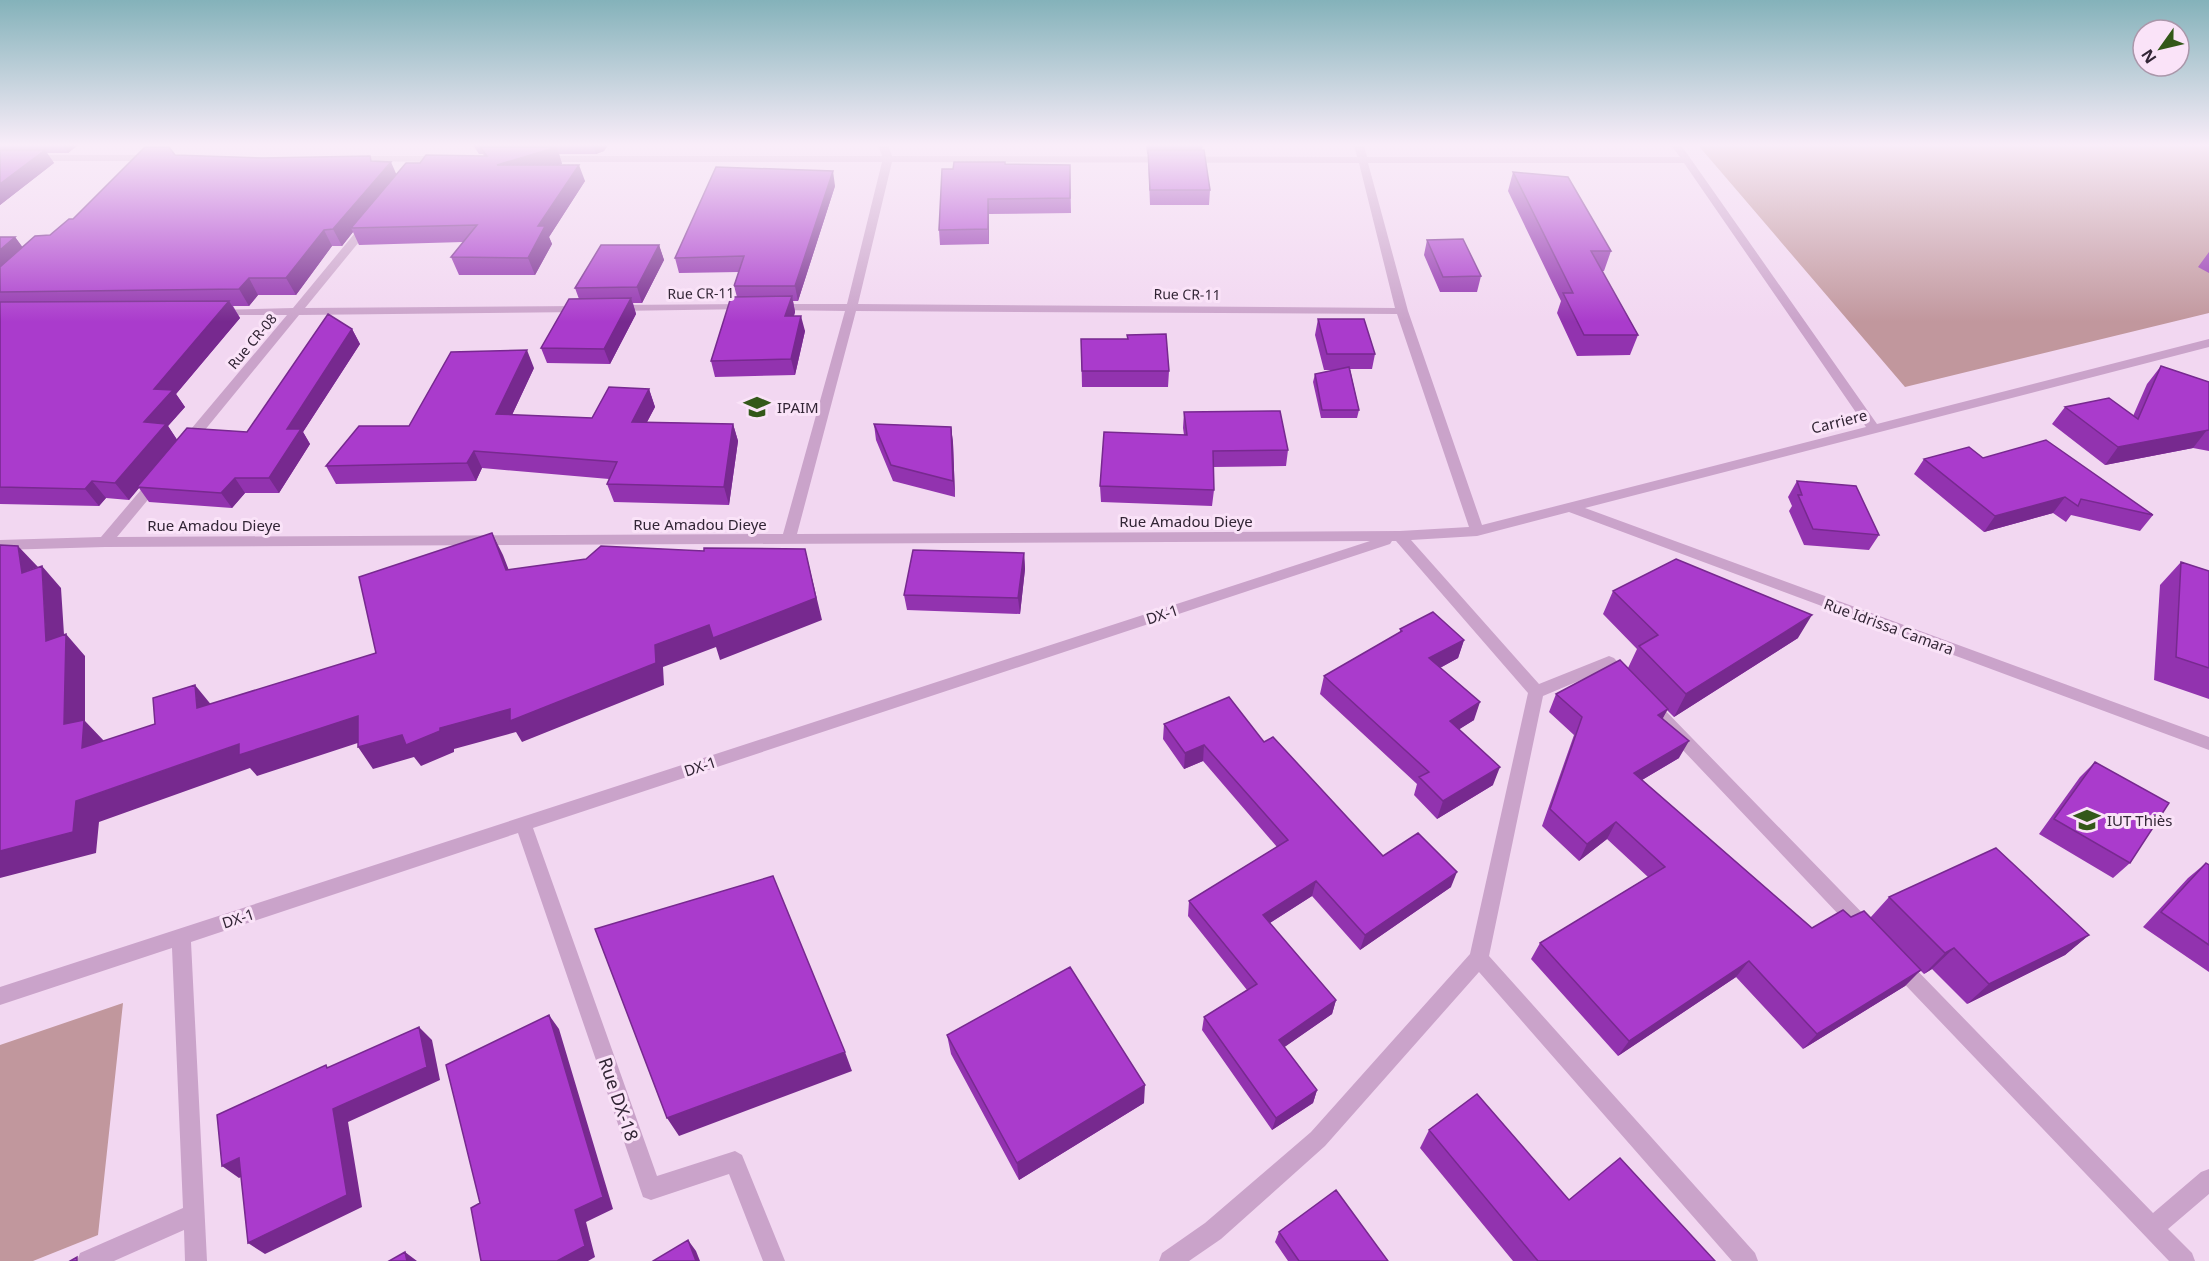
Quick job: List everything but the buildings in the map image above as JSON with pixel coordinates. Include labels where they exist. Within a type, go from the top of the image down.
[{"type":"street","points":[[788,540],[852,306],[877,204]]},
{"type":"street","points":[[1374,204],[1402,311],[1477,531]]},
{"type":"street","points":[[1717,204],[1874,429]]},
{"type":"street","name":"Rue CR-08","points":[[181,450],[377,213]]},
{"type":"street","name":"Rue CR-11","points":[[201,312],[852,306],[1402,311]]},
{"type":"street","name":"Carriere","points":[[1400,536],[1477,531],[2209,343]]},
{"type":"street","points":[[105,542],[166,468]]},
{"type":"street","name":"Rue Idrissa Camara","points":[[1569,507],[2209,744]]},
{"type":"street","points":[[1400,536],[1536,692]]},
{"type":"street","name":"Rue Amadou Dieye","points":[[0,545],[105,542],[1400,536]]},
{"type":"street","name":"DX-1","points":[[0,996],[1400,536]]},
{"type":"street","points":[[1536,692],[1609,662],[2184,1261]]},
{"type":"street","points":[[1170,1261],[1213,1231],[1318,1139],[1479,958],[1536,692]]},
{"type":"street","name":"Rue DX-18","points":[[523,824],[651,1189],[735,1161],[774,1261]]},
{"type":"street","points":[[181,936],[196,1261]]},
{"type":"street","points":[[1479,958],[1746,1261]]},
{"type":"street","points":[[2152,1227],[2209,1180]]},
{"type":"street","points":[[88,1261],[195,1214]]},
{"type":"shaded area","points":[[1748,204],[2209,204],[2209,313],[1905,387]]},
{"type":"shaded area","points":[[123,1003],[98,1235],[33,1261],[0,1261],[0,1045]]},
{"type":"place","name":"IPAIM","points":[[757,407]]},
{"type":"place","name":"IUT Thiès","points":[[2087,820]]}]
